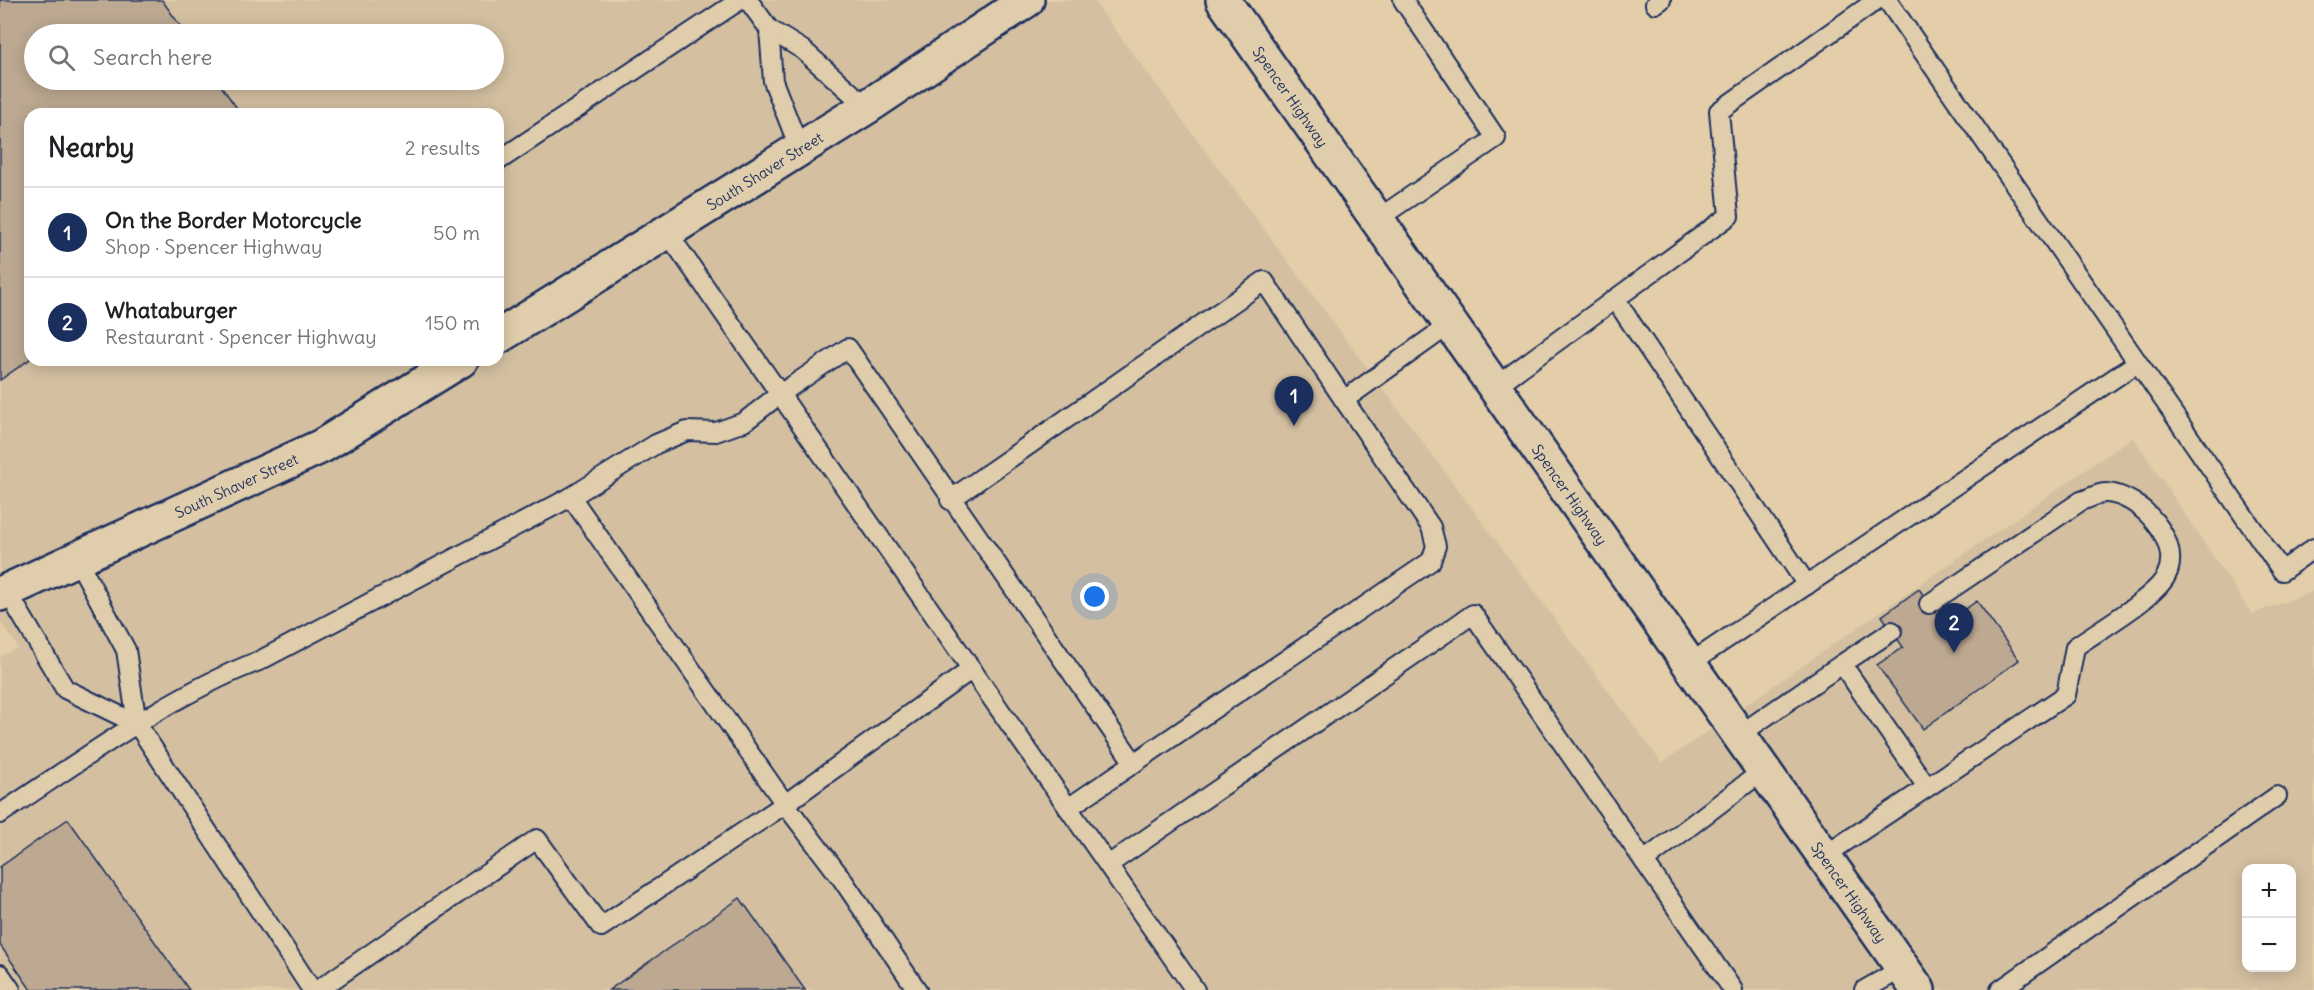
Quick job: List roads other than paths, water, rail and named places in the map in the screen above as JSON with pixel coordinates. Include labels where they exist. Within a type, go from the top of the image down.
[{"type":"main road","name":"South Shaver Street","points":[[504,333],[800,150],[1027,0]]},
{"type":"main road","name":"Spencer Highway","points":[[1222,0],[1910,979]]},
{"type":"main road","name":"South Shaver Street","points":[[4,592],[322,446],[451,366]]},
{"type":"lane","points":[[504,157],[740,0]]},
{"type":"lane","points":[[748,0],[769,29],[803,51],[867,107]]},
{"type":"lane","points":[[1376,219],[1496,138],[1402,0]]},
{"type":"lane","points":[[1493,388],[1729,216],[1719,111],[1877,0]]},
{"type":"lane","points":[[1887,0],[2282,571],[2314,549]]},
{"type":"lane","points":[[769,29],[773,81],[800,150]]},
{"type":"lane","points":[[668,232],[1195,990]]},
{"type":"lane","points":[[950,500],[1264,281],[1431,527],[1436,546],[1431,561],[1068,808]]},
{"type":"lane","points":[[1615,299],[1807,585]]},
{"type":"lane","points":[[1344,400],[1449,325]]},
{"type":"lane","points":[[0,814],[137,724],[221,676],[259,661],[571,497],[656,444],[687,431],[716,432],[744,422],[780,394],[848,348],[950,500],[1134,763]]},
{"type":"lane","points":[[1689,664],[2137,363]]},
{"type":"lane","points":[[1824,856],[2066,695],[2075,647],[2150,595],[2167,576],[2170,557],[2158,524],[2133,500],[2106,493],[2081,501],[1929,604]]},
{"type":"lane","points":[[571,497],[785,804],[842,879],[917,990]]},
{"type":"lane","points":[[77,559],[126,650],[137,724],[312,990]]},
{"type":"lane","points":[[4,592],[65,689],[137,724]]},
{"type":"lane","points":[[1108,866],[1473,614],[1733,990]]},
{"type":"lane","points":[[1739,735],[1892,631]]},
{"type":"lane","points":[[1842,664],[1927,787]]},
{"type":"lane","points":[[318,990],[537,839],[600,927],[785,804],[972,669]]},
{"type":"lane","points":[[1644,861],[1764,770]]},
{"type":"lane","points":[[2000,990],[2277,796]]},
{"type":"lane","points":[[0,974],[11,990]]},
{"type":"lane","points":[[1864,990],[1910,979]]},
{"type":"place","name":"On the Border Motorcycle","points":[[1294,426]]},
{"type":"place","name":"Whataburger","points":[[1954,653]]}]
